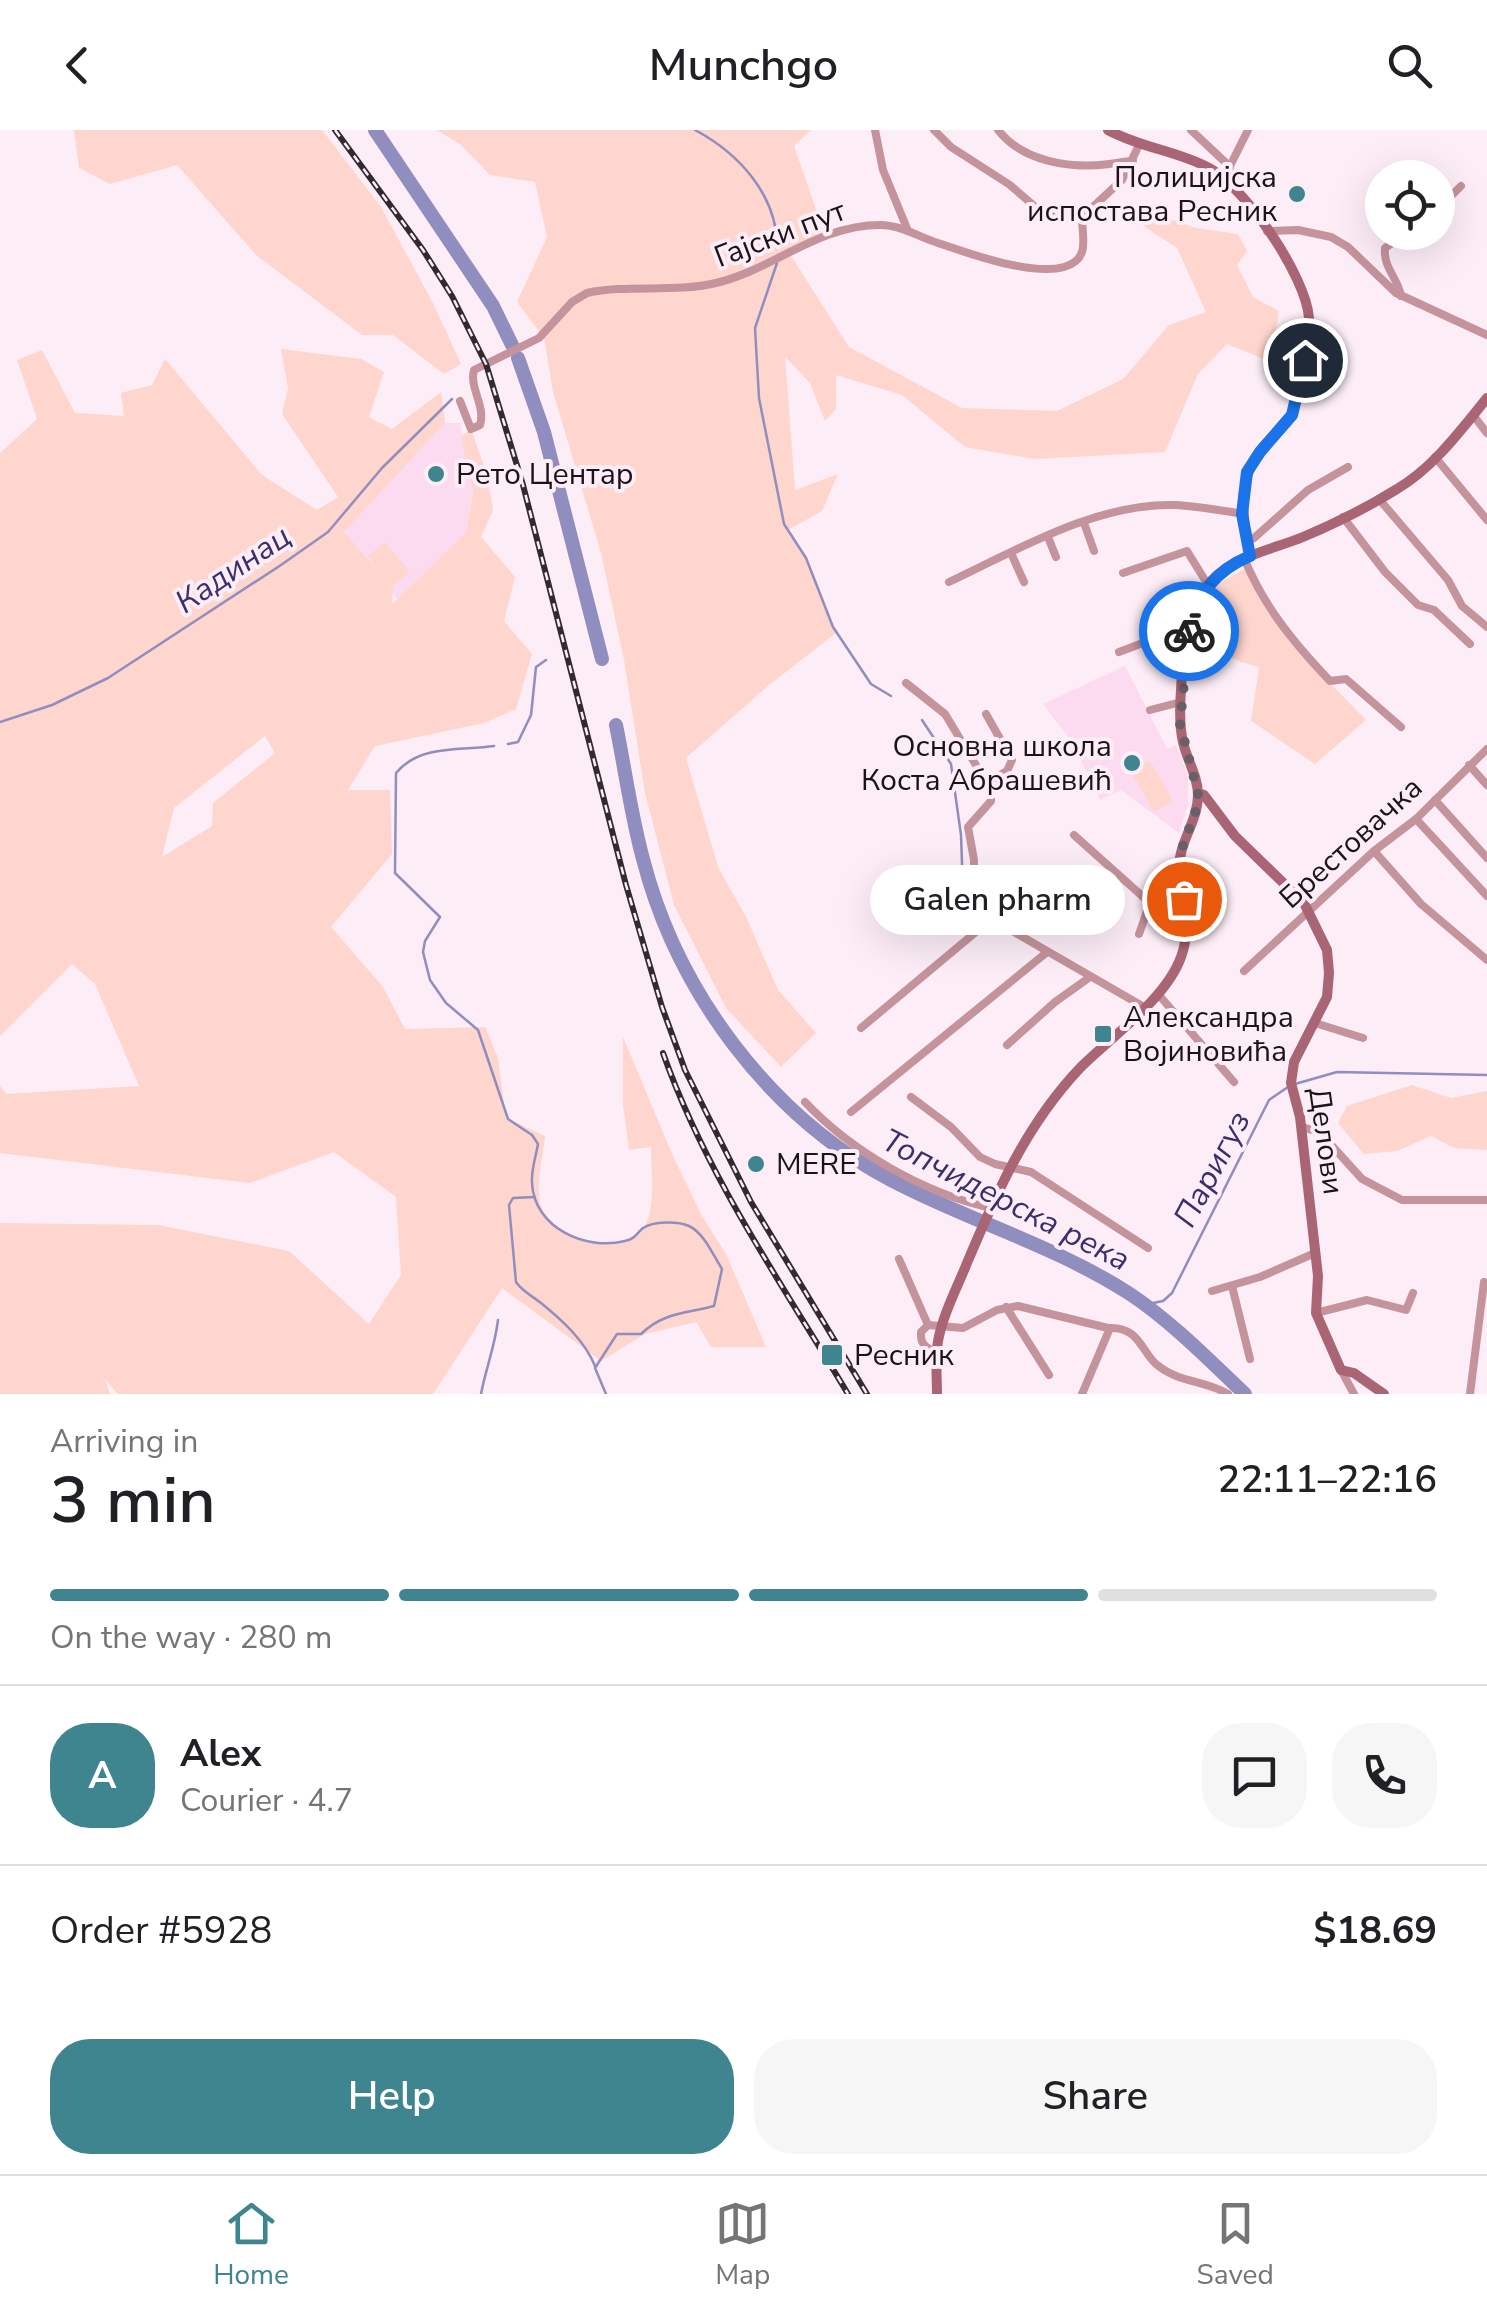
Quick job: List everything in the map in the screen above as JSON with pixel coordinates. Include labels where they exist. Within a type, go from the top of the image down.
[{"type":"street","points":[[875,130],[883,170],[908,231]]},
{"type":"street","points":[[934,130],[951,147],[1010,185],[1042,212],[1082,219],[1122,180],[1139,145]]},
{"type":"street","points":[[998,130],[1023,151],[1061,164],[1133,161]]},
{"type":"street","points":[[1108,130],[1139,145],[1229,174]]},
{"type":"street","points":[[1191,130],[1229,174],[1268,231],[1303,292],[1310,319],[1292,415],[1250,464],[1244,487],[1242,514],[1254,583],[1289,638],[1330,681],[1346,679],[1401,727]]},
{"type":"street","points":[[1229,174],[1248,130]]},
{"type":"street","points":[[1455,192],[1461,186]]},
{"type":"street","name":"Гајски пут","points":[[460,402],[471,429],[480,425],[482,410],[472,376],[474,370],[539,338],[572,302],[587,293],[712,284],[743,274],[805,242],[841,230],[882,225],[1044,270],[1070,265],[1081,257],[1082,219]]},
{"type":"street","points":[[1268,231],[1304,230],[1340,241],[1386,286],[1487,335]]},
{"type":"street","points":[[1385,250],[1387,268],[1402,296]]},
{"type":"street","points":[[937,1394],[937,1351],[942,1326],[1022,1143],[1050,1102],[1158,994],[1179,963],[1187,919],[1179,868],[1198,793],[1182,739],[1181,702],[1190,625],[1208,585],[1247,557],[1304,537],[1416,477],[1487,398]]},
{"type":"street","points":[[1473,415],[1487,433]]},
{"type":"street","points":[[1435,458],[1487,520]]},
{"type":"street","points":[[1247,541],[1308,490],[1348,467]]},
{"type":"street","points":[[1379,499],[1448,580],[1462,606],[1487,627]]},
{"type":"street","points":[[949,582],[1048,537],[1111,514],[1161,505],[1242,514]]},
{"type":"street","points":[[1343,517],[1385,572],[1420,607],[1434,610],[1470,644]]},
{"type":"street","points":[[1084,523],[1094,551]]},
{"type":"street","points":[[1048,537],[1056,557]]},
{"type":"street","points":[[1123,572],[1187,551],[1208,585]]},
{"type":"street","points":[[1011,553],[1024,582]]},
{"type":"street","points":[[1119,652],[1190,625]]},
{"type":"street","points":[[906,683],[945,714],[988,782],[991,801],[971,819],[967,832],[974,860],[974,894],[995,916],[1046,953],[1144,1007]]},
{"type":"street","points":[[1150,710],[1181,702]]},
{"type":"street","points":[[986,714],[1012,760],[1007,771],[988,782]]},
{"type":"street","name":"Брестовачка","points":[[1244,971],[1374,851],[1416,819],[1487,749]]},
{"type":"street","points":[[1469,765],[1487,785]]},
{"type":"street","name":"Делови","points":[[1198,793],[1204,794],[1235,836],[1310,910],[1327,950],[1327,997],[1294,1062],[1292,1090],[1301,1128],[1315,1253],[1316,1313],[1354,1394]]},
{"type":"street","points":[[1434,800],[1487,858]]},
{"type":"street","points":[[1416,819],[1487,896]]},
{"type":"street","points":[[1074,835],[1150,903]]},
{"type":"street","points":[[1374,851],[1421,904],[1487,960]]},
{"type":"street","points":[[1138,934],[1150,903],[1169,872],[1179,868]]},
{"type":"street","points":[[861,1028],[995,916]]},
{"type":"street","points":[[851,1112],[1046,953]]},
{"type":"street","points":[[1007,1045],[1090,977]]},
{"type":"street","points":[[1158,994],[1234,1082]]},
{"type":"street","points":[[1315,1023],[1362,1038]]},
{"type":"street","points":[[912,1097],[980,1157],[1031,1172],[1148,1248]]},
{"type":"street","points":[[804,1102],[846,1140],[897,1170],[990,1210]]},
{"type":"street","points":[[1301,1128],[1318,1133],[1357,1176],[1397,1198],[1412,1202],[1487,1200]]},
{"type":"street","points":[[1212,1291],[1267,1275],[1315,1253]]},
{"type":"street","points":[[899,1259],[928,1325]]},
{"type":"street","points":[[1470,1394],[1484,1282]]},
{"type":"street","points":[[1232,1286],[1250,1358]]},
{"type":"street","points":[[1316,1313],[1368,1300],[1406,1310],[1413,1294]]},
{"type":"street","points":[[1006,1307],[1049,1375]]},
{"type":"street","points":[[937,1351],[922,1342],[921,1332],[928,1325],[963,1328],[1006,1307],[1033,1308],[1122,1329],[1142,1343],[1151,1360],[1174,1378],[1196,1380],[1208,1391],[1216,1388],[1228,1394]]},
{"type":"street","points":[[1082,1394],[1110,1328]]},
{"type":"street","points":[[1342,1370],[1384,1394]]},
{"type":"shaded area","points":[[74,130],[322,130],[381,207],[461,364],[444,374],[393,335],[362,335],[256,255],[177,165],[110,184],[79,168]]},
{"type":"shaded area","points":[[437,130],[811,130],[794,146],[825,235],[788,251],[849,347],[962,408],[1057,411],[1123,379],[1169,325],[1206,312],[1177,248],[1136,221],[1147,211],[1196,228],[1238,234],[1247,251],[1237,265],[1253,297],[1279,311],[1271,362],[1227,344],[1198,374],[1165,452],[1034,459],[965,447],[902,395],[836,375],[836,409],[825,421],[810,383],[785,357],[795,490],[838,474],[822,511],[788,530],[806,558],[836,633],[686,758],[718,867],[747,919],[778,990],[816,1033],[781,1067],[726,1008],[674,905],[645,793],[624,660],[601,553],[553,392],[544,338],[517,302],[547,237],[535,182],[490,175],[461,145]]},
{"type":"shaded area","points":[[281,349],[361,359],[384,372],[369,417],[392,429],[441,392],[445,423],[344,532],[380,573],[368,556],[385,542],[410,572],[393,586],[392,604],[466,533],[473,492],[461,437],[471,429],[487,475],[493,510],[481,537],[515,577],[504,621],[532,654],[516,709],[484,723],[375,746],[348,790],[390,790],[392,854],[331,927],[383,987],[405,1029],[485,1027],[498,1058],[506,1118],[545,1136],[539,1181],[541,1206],[560,1229],[590,1242],[622,1243],[636,1237],[645,1226],[652,1198],[651,1147],[629,1150],[623,1104],[623,1037],[673,1156],[702,1216],[726,1254],[766,1347],[711,1347],[696,1322],[645,1334],[601,1361],[502,1288],[433,1394],[118,1394],[105,1379],[110,1394],[0,1394],[0,1223],[158,1225],[289,1251],[369,1324],[401,1275],[396,1197],[334,1152],[250,1183],[0,1153],[0,1086],[6,1094],[139,1086],[95,984],[72,964],[0,1036],[0,453],[37,419],[17,360],[42,350],[75,413],[124,416],[121,393],[152,385],[165,359],[262,475],[317,510],[338,497],[282,414],[288,388]],"holes":[[[265,736],[275,753],[213,803],[212,826],[162,857],[174,808]]]},
{"type":"shaded area","points":[[445,423],[460,423],[473,492],[466,534],[397,599],[344,532]]},
{"type":"shaded area","points":[[1245,569],[1289,641],[1366,720],[1315,764],[1251,721],[1259,667],[1241,662],[1193,636],[1211,587]]},
{"type":"shaded area","name":"Основна школа Коста Абрашевић","points":[[1125,666],[1167,749],[1176,745],[1188,776],[1188,805],[1179,833],[1121,790],[1100,800],[1072,742],[1043,704]]},
{"type":"shaded area","points":[[1150,761],[1173,801],[1154,812],[1131,771]]},
{"type":"shaded area","points":[[1412,1085],[1451,1098],[1487,1091],[1487,1150],[1454,1148],[1431,1136],[1397,1151],[1364,1154],[1338,1123],[1347,1106]]},
{"type":"waterway","name":"Топчидерска река","points":[[375,130],[493,306],[512,345]]},
{"type":"waterway","points":[[695,130],[740,163],[763,193],[776,229],[777,248]]},
{"type":"waterway","points":[[777,263],[755,328],[759,398],[784,524],[806,558],[833,627],[871,684],[891,696]]},
{"type":"waterway","name":"Топчидерска река","points":[[518,358],[544,432],[602,659]]},
{"type":"waterway","name":"Кадинац","points":[[0,722],[52,705],[108,678],[328,532],[382,468],[452,399]]},
{"type":"waterway","points":[[508,744],[518,742],[531,715],[536,667],[546,660]]},
{"type":"waterway","points":[[922,720],[951,764],[961,835],[964,919]]},
{"type":"waterway","name":"Топчидерска река","points":[[616,725],[639,842],[658,908],[704,1002],[768,1085],[847,1153],[891,1180],[1072,1262],[1130,1294],[1175,1329],[1245,1394]]},
{"type":"waterway","points":[[494,746],[429,753],[396,773],[395,873],[440,917],[425,941],[423,952],[430,980],[446,1003],[478,1030],[508,1119],[532,1135],[538,1144],[532,1183],[535,1199],[552,1224],[579,1239],[610,1243],[631,1239],[653,1224],[684,1224],[699,1234],[722,1269],[714,1306],[667,1318],[641,1334],[617,1334],[595,1368],[606,1394]]},
{"type":"waterway","name":"Паригуз","points":[[1295,1084],[1337,1072],[1487,1075]]},
{"type":"waterway","name":"Паригуз","points":[[1143,1305],[1163,1301],[1172,1293],[1269,1100],[1288,1087]]},
{"type":"waterway","points":[[535,1197],[513,1198],[509,1205],[516,1282],[557,1316],[595,1366]]},
{"type":"waterway","points":[[481,1394],[498,1320]]},
{"type":"railway","points":[[335,130],[423,250],[452,296],[486,364],[523,485],[626,885],[685,1070],[751,1202],[867,1394]]},
{"type":"railway","points":[[663,1053],[723,1186],[848,1394]]},
{"type":"way so far","points":[[1184,899],[1180,854],[1198,793],[1180,724],[1189,631]]},
{"type":"place","name":"Полицијска испостава Ресник","points":[[1297,194]]},
{"type":"place","name":"Рето Центар","points":[[436,474]]},
{"type":"place","name":"Основна школа Коста Абрашевић","points":[[1132,763]]},
{"type":"place","name":"Galen pharm","points":[[1184,899]]},
{"type":"place","name":"Александра Војиновића","points":[[1103,1034]]},
{"type":"place","name":"MERE","points":[[756,1164]]},
{"type":"place","name":"Ресник","points":[[832,1355]]},
{"type":"route","points":[[1189,631],[1204,589],[1222,572],[1250,556],[1242,514],[1247,472],[1292,415],[1305,360]]}]
